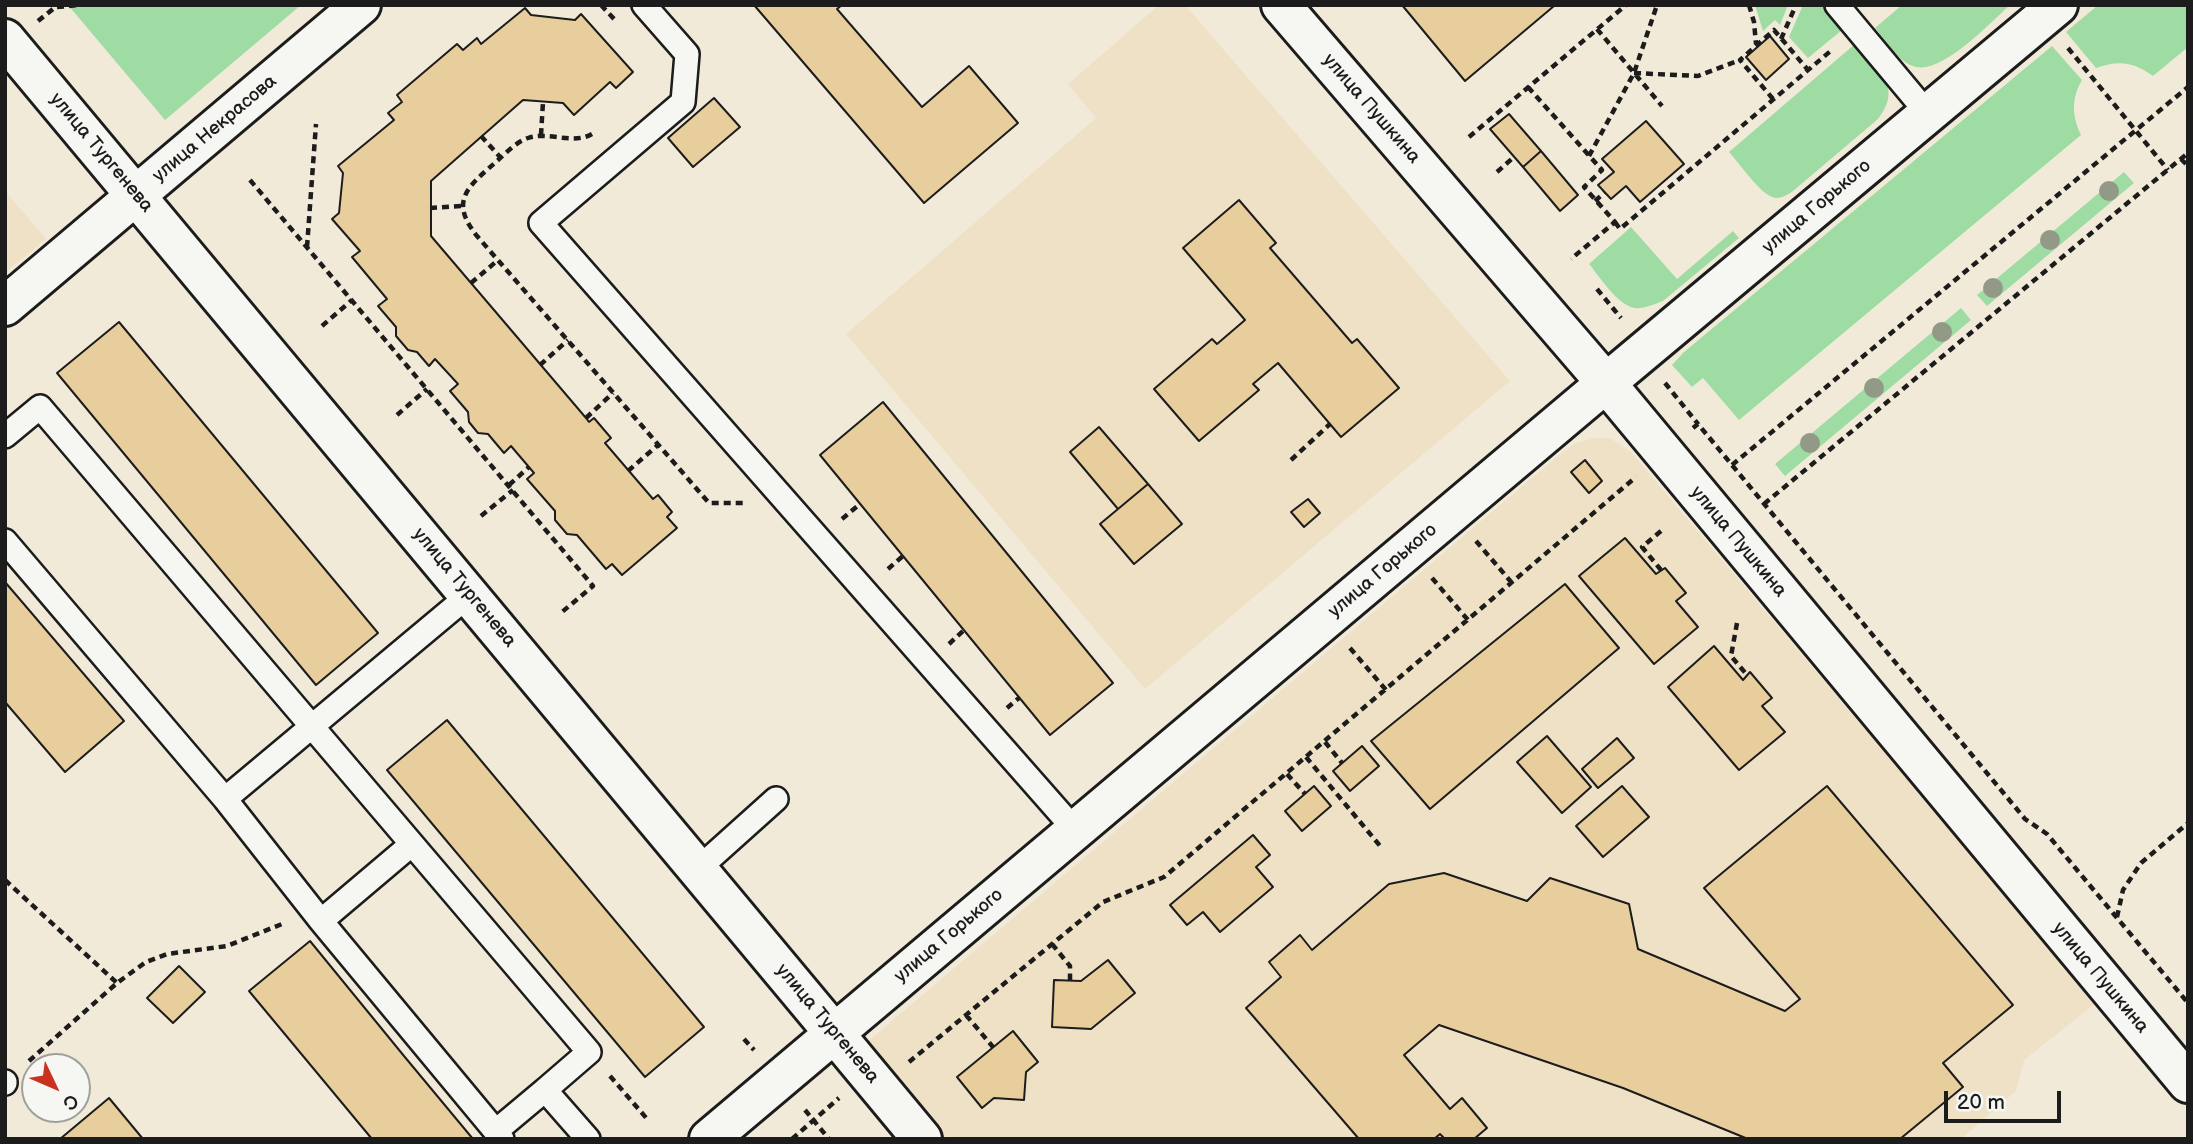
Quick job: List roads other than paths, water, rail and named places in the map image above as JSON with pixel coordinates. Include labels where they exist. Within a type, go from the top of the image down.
[{"type":"street","name":"улица Некрасова","points":[[5,306],[361,5]]},
{"type":"street","name":"улица Пушкина","points":[[1281,5],[1606,383],[2188,1083]]},
{"type":"street","name":"улица Горького","points":[[709,1139],[2050,12]]},
{"type":"street","name":"улица Тургенева","points":[[5,38],[922,1139]]},
{"type":"lane","points":[[644,5],[687,54],[683,102],[541,223],[1075,830]]},
{"type":"lane","points":[[1837,5],[1928,114]]},
{"type":"lane","points":[[5,436],[40,407],[589,1052],[499,1135],[321,921],[225,799],[5,541]]},
{"type":"lane","points":[[225,799],[469,595]]},
{"type":"lane","points":[[698,869],[776,799]]},
{"type":"lane","points":[[321,921],[412,844]]},
{"type":"lane","points":[[545,1090],[588,1139]]}]
